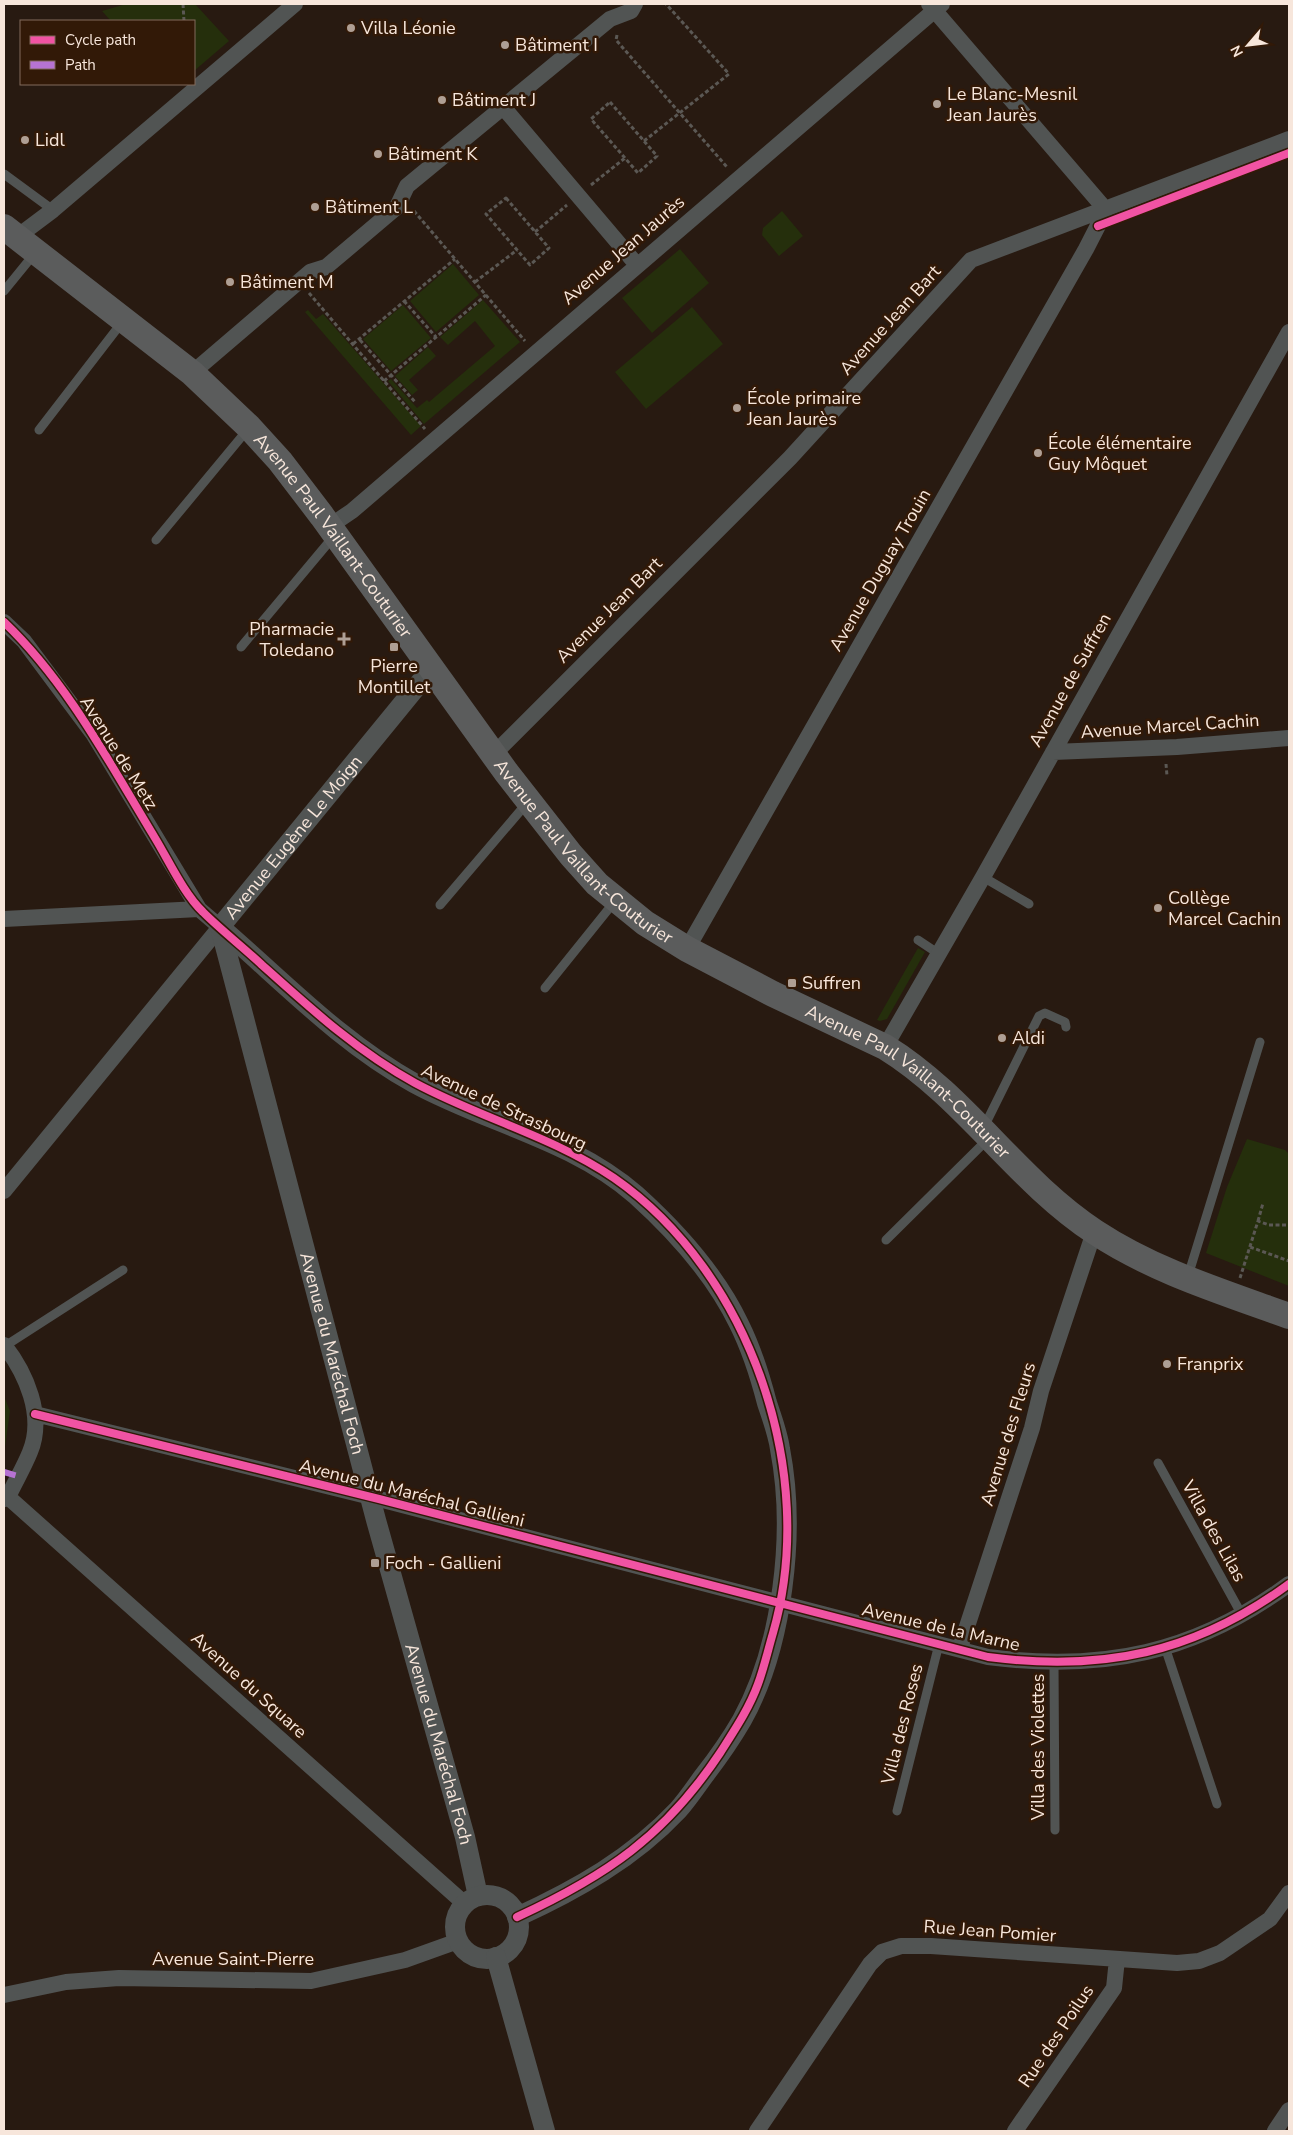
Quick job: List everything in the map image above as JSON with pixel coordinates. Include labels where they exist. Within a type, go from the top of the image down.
[{"type":"main road","name":"Avenue Paul Vaillant-Couturier","points":[[19,238],[192,372],[280,461],[333,530],[431,669],[528,801],[571,855],[616,900],[645,923],[687,948],[773,994],[885,1047],[940,1087],[1028,1176],[1094,1232],[1133,1254],[1187,1279],[1289,1316]]},
{"type":"street","points":[[19,238],[294,4]]},
{"type":"street","points":[[192,372],[310,272],[326,267],[397,207],[407,186],[610,18],[631,11],[636,4]]},
{"type":"street","points":[[935,6],[1106,210]]},
{"type":"street","name":"Avenue Jean Jaurès","points":[[333,530],[352,511],[935,6]]},
{"type":"street","points":[[503,107],[637,265]]},
{"type":"street","name":"Avenue Jean Bart","points":[[494,754],[790,458],[971,260],[1289,139]]},
{"type":"street","name":"Avenue Duguay Trouin","points":[[687,948],[1086,249],[1106,210]]},
{"type":"street","name":"Avenue de Suffren","points":[[885,1047],[983,877],[1289,332]]},
{"type":"street","name":"Avenue de Metz","points":[[4,622],[24,642],[94,735],[199,908],[220,927]]},
{"type":"street","name":"Avenue Eugène Le Moign","points":[[4,1191],[431,669]]},
{"type":"street","name":"Avenue Marcel Cachin","points":[[1053,752],[1170,747],[1289,738]]},
{"type":"street","points":[[4,919],[199,908]]},
{"type":"street","name":"Avenue de Strasbourg","points":[[220,927],[317,1015],[360,1048],[414,1082],[566,1150],[614,1179],[634,1194],[678,1236],[705,1268],[738,1322],[755,1361],[780,1449],[786,1505],[787,1541],[780,1604],[758,1686],[742,1720],[678,1810],[633,1851],[593,1879],[553,1901],[517,1917]]},
{"type":"street","name":"Avenue du Maréchal Foch","points":[[220,927],[370,1498],[465,1837],[471,1900]]},
{"type":"street","points":[[230,970],[253,957]]},
{"type":"street","name":"Avenue des Fleurs","points":[[960,1648],[1029,1437],[1041,1391],[1094,1232]]},
{"type":"street","points":[[4,1345],[28,1384],[36,1414],[31,1450],[6,1498]]},
{"type":"street","name":"Avenue du Maréchal Gallieni","points":[[36,1414],[780,1604]]},
{"type":"street","name":"Avenue du Square","points":[[6,1498],[471,1900]]},
{"type":"street","name":"Avenue de la Marne","points":[[780,1604],[960,1648],[988,1657],[1054,1663],[1128,1657],[1165,1648],[1218,1628],[1242,1615],[1289,1584]]},
{"type":"street","name":"Rue Jean Pomier","points":[[757,2131],[870,1964],[882,1952],[891,1948],[931,1946],[1177,1963],[1211,1958],[1270,1919],[1289,1893]]},
{"type":"street","points":[[498,1896],[505,1900],[517,1917],[519,1927],[514,1944],[504,1954],[496,1957],[477,1957],[464,1949],[458,1941],[455,1924],[460,1910],[471,1900],[498,1896]]},
{"type":"street","name":"Avenue Saint-Pierre","points":[[4,1995],[66,1982],[119,1978],[311,1981],[405,1960],[458,1941]]},
{"type":"street","points":[[496,1957],[545,2131]]},
{"type":"street","name":"Rue des Poilus","points":[[1015,2131],[1114,1988],[1117,1960]]},
{"type":"street","points":[[1275,2131],[1289,2110]]},
{"type":"lane","points":[[4,174],[52,210]]},
{"type":"lane","points":[[4,291],[19,238]]},
{"type":"lane","points":[[39,430],[124,319]]},
{"type":"lane","points":[[156,540],[249,428]]},
{"type":"lane","points":[[242,647],[333,530]]},
{"type":"lane","points":[[440,905],[528,801]]},
{"type":"lane","points":[[983,877],[1028,904]]},
{"type":"lane","points":[[545,988],[616,900]]},
{"type":"lane","points":[[918,940],[939,954]]},
{"type":"lane","points":[[886,1240],[986,1134],[1039,1016],[1045,1013],[1065,1022],[1066,1027]]},
{"type":"lane","points":[[1187,1279],[1260,1042]]},
{"type":"lane","points":[[4,1345],[124,1270]]},
{"type":"lane","name":"Villa des Lilas","points":[[1158,1463],[1242,1615]]},
{"type":"lane","name":"Villa des Roses","points":[[897,1812],[939,1644]]},
{"type":"lane","points":[[1165,1648],[1216,1804]]},
{"type":"lane","name":"Villa des Violettes","points":[[1054,1663],[1055,1830]]},
{"type":"path","points":[[184,4],[184,20]]},
{"type":"path","points":[[644,141],[729,74],[666,4]]},
{"type":"path","points":[[622,14],[616,40],[738,178]]},
{"type":"path","points":[[610,102],[658,156],[638,173],[625,158],[591,119],[610,102]]},
{"type":"path","points":[[535,232],[625,158]]},
{"type":"path","points":[[402,197],[536,353]]},
{"type":"path","points":[[506,198],[535,232],[549,248],[530,265],[486,214],[506,198]]},
{"type":"path","points":[[475,282],[517,250]]},
{"type":"path","points":[[353,344],[455,259]]},
{"type":"path","points":[[299,281],[435,440]]},
{"type":"path","points":[[384,381],[486,295]]},
{"type":"path","points":[[404,301],[436,337]]},
{"type":"path","points":[[360,340],[415,402]]},
{"type":"path","points":[[1234,1296],[1263,1203]]},
{"type":"path","points":[[1258,1220],[1269,1225],[1289,1225]]},
{"type":"path","points":[[1250,1247],[1289,1261]]},
{"type":"green space","points":[[126,4],[195,4],[229,41],[195,70],[195,20],[110,20],[102,11]]},
{"type":"green space","points":[[782,211],[803,236],[779,256],[762,235],[763,228]]},
{"type":"green space","points":[[680,249],[709,283],[652,333],[622,298]]},
{"type":"green space","points":[[453,264],[479,295],[436,332],[410,301]]},
{"type":"green space","points":[[483,300],[520,342],[424,424],[388,381],[391,379],[417,408],[427,400],[429,402],[495,346],[475,321],[448,345],[440,337]]},
{"type":"green space","points":[[403,305],[431,338],[391,371],[363,339]]},
{"type":"green space","points":[[692,307],[723,344],[646,409],[615,372]]},
{"type":"green space","points":[[308,310],[316,319],[323,314],[421,426],[411,435],[305,312]]},
{"type":"green space","points":[[428,347],[436,356],[409,380],[418,390],[412,395],[395,376]]},
{"type":"green space","points":[[918,948],[925,952],[887,1019],[877,1020]]},
{"type":"green space","points":[[1247,1139],[1285,1150],[1289,1154],[1289,1286],[1206,1253],[1227,1187]]},
{"type":"green space","points":[[4,1396],[10,1411],[4,1454]]},
{"type":"marked path","points":[[4,1472],[18,1476]]},
{"type":"cycle path","points":[[1098,226],[1289,153]]},
{"type":"cycle path","points":[[4,622],[48,671],[87,725],[183,887],[196,905],[316,1013],[374,1058],[415,1083],[465,1107],[566,1150],[590,1163],[614,1178],[662,1218],[703,1267],[737,1322],[762,1382],[779,1444],[787,1508],[785,1572],[773,1633],[762,1672],[746,1711],[720,1753],[699,1782],[678,1808],[655,1831],[631,1851],[579,1886],[517,1917]]},
{"type":"cycle path","points":[[35,1414],[379,1499],[988,1657],[1070,1662],[1109,1659],[1146,1652],[1183,1641],[1218,1627],[1254,1608],[1289,1584]]},
{"type":"place","name":"Villa Léonie","points":[[351,28]]},
{"type":"place","name":"Bâtiment I","points":[[505,45]]},
{"type":"place","name":"Bâtiment J","points":[[442,100]]},
{"type":"place","name":"Le Blanc-Mesnil Jean Jaurès","points":[[937,104]]},
{"type":"place","name":"Lidl","points":[[25,140]]},
{"type":"place","name":"Bâtiment K","points":[[378,154]]},
{"type":"place","name":"Bâtiment L","points":[[315,207]]},
{"type":"place","name":"Bâtiment M","points":[[230,282]]},
{"type":"place","name":"École primaire Jean Jaurès","points":[[737,408]]},
{"type":"place","name":"École élémentaire Guy Môquet","points":[[1038,453]]},
{"type":"place","name":"Pharmacie Toledano","points":[[344,639]]},
{"type":"place","name":"Pierre Montillet","points":[[394,647]]},
{"type":"place","name":"Collège Marcel Cachin","points":[[1158,908]]},
{"type":"place","name":"Suffren","points":[[792,983]]},
{"type":"place","name":"Aldi","points":[[1002,1038]]},
{"type":"place","name":"Franprix","points":[[1167,1364]]},
{"type":"place","name":"Foch - Gallieni","points":[[375,1563]]}]
